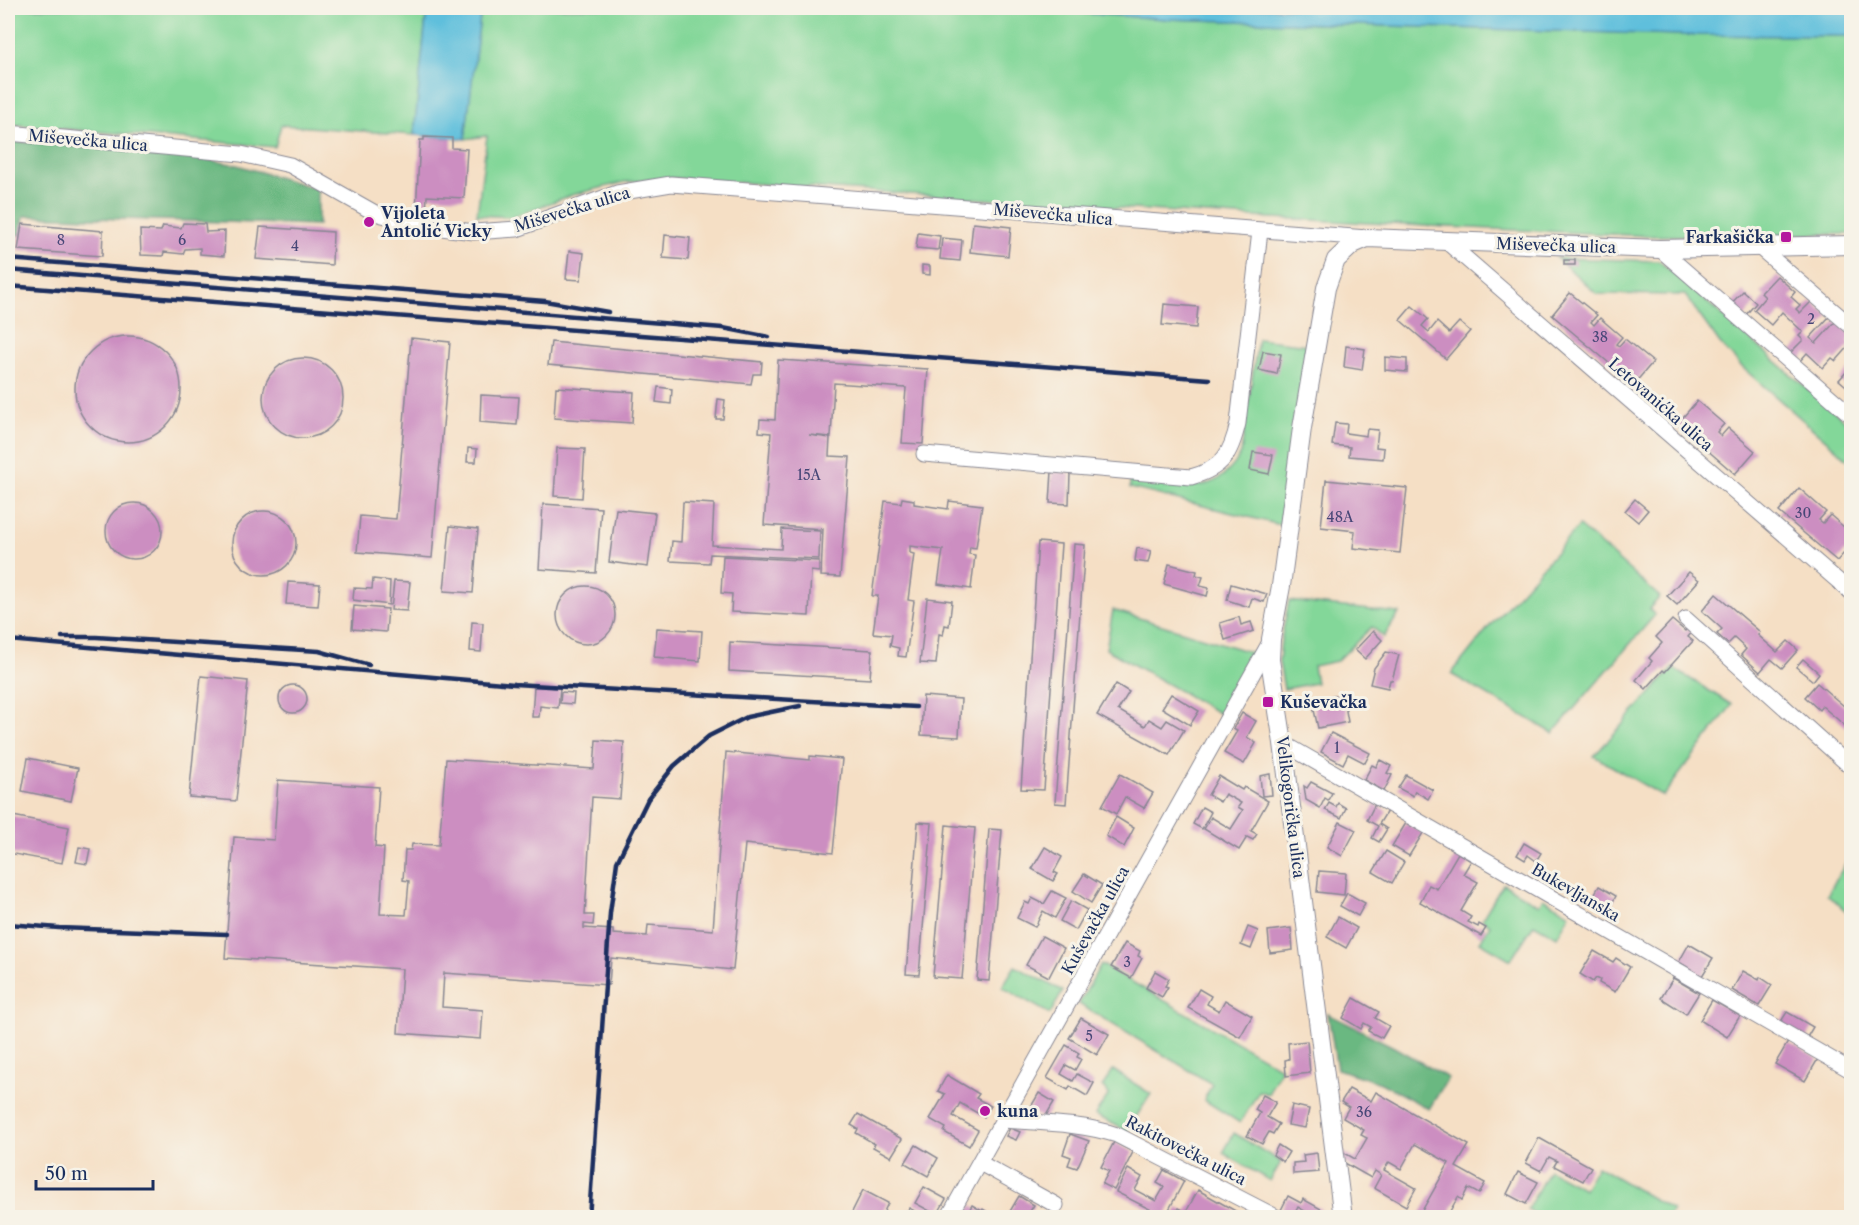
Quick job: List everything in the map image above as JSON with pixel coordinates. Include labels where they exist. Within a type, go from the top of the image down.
[{"type":"street","name":"Miševečka ulica","points":[[8,133],[241,154],[290,165],[375,213],[425,226],[474,232],[517,229],[617,194],[671,184],[1366,238],[1660,249],[1851,245]]},
{"type":"street","points":[[924,454],[1191,477],[1207,472],[1218,465],[1233,443],[1238,423],[1260,231]]},
{"type":"street","name":"Velikogorička ulica","points":[[1343,1218],[1283,743],[1272,679],[1271,639],[1281,586],[1302,428],[1326,288],[1336,260],[1353,244],[1366,238]]},
{"type":"street","name":"Letovanićka ulica","points":[[1447,242],[1851,592]]},
{"type":"street","points":[[1759,247],[1851,327]]},
{"type":"street","points":[[1660,249],[1851,416]]},
{"type":"street","points":[[1686,619],[1851,768]]},
{"type":"street","name":"Kuševačka ulica","points":[[948,1218],[1271,639]]},
{"type":"street","name":"Bukevljanska","points":[[1283,743],[1851,1071]]},
{"type":"street","name":"Rakitovečka ulica","points":[[1003,1120],[1103,1130],[1117,1135],[1278,1218]]},
{"type":"street","points":[[980,1163],[1056,1205]]},
{"type":"green space","points":[[8,8],[427,8],[414,135],[281,125],[275,147],[8,124]]},
{"type":"green space","points":[[481,8],[1007,8],[1166,19],[1681,35],[1851,36],[1851,234],[1651,236],[1427,226],[1252,217],[673,178],[625,182],[572,195],[512,217],[477,215],[487,136],[465,139]]},
{"type":"green space","points":[[8,141],[163,152],[237,165],[318,189],[318,225],[24,216],[21,235],[8,234]]},
{"type":"green space","points":[[1557,258],[1659,261],[1851,426],[1851,462],[1744,369],[1720,344],[1685,295],[1597,294]]},
{"type":"green space","points":[[1258,339],[1307,345],[1281,525],[1130,488],[1130,481],[1182,485],[1207,484],[1223,476],[1231,468],[1241,453]]},
{"type":"green space","points":[[1579,526],[1660,597],[1649,609],[1655,615],[1553,733],[1451,674],[1489,627]]},
{"type":"green space","points":[[1289,601],[1399,613],[1384,637],[1372,627],[1337,661],[1313,666],[1316,683],[1284,689],[1279,662]]},
{"type":"green space","points":[[1113,610],[1253,653],[1220,714],[1106,649]]},
{"type":"green space","points":[[1673,668],[1732,705],[1663,796],[1594,756]]},
{"type":"green space","points":[[1851,854],[1851,915],[1827,895]]},
{"type":"green space","points":[[1503,884],[1539,905],[1543,898],[1570,914],[1557,937],[1534,924],[1511,960],[1480,942],[1490,925],[1482,919]]},
{"type":"green space","points":[[1101,964],[1281,1068],[1268,1094],[1259,1091],[1240,1123],[1204,1100],[1212,1084],[1079,1004]]},
{"type":"green space","points":[[1015,966],[1063,991],[1050,1014],[1002,987]]},
{"type":"green space","points":[[1328,1014],[1394,1047],[1448,1078],[1429,1109],[1381,1083],[1337,1069]]},
{"type":"green space","points":[[1113,1070],[1151,1094],[1127,1131],[1095,1115],[1109,1094],[1102,1087]]},
{"type":"green space","points":[[1234,1133],[1281,1162],[1270,1181],[1223,1153]]},
{"type":"green space","points":[[1597,1166],[1672,1210],[1668,1217],[1542,1217],[1527,1210],[1549,1170],[1584,1189]]},
{"type":"water","points":[[427,8],[481,8],[465,139],[414,135]]},
{"type":"water","points":[[1007,8],[1851,8],[1852,36],[1681,35],[1166,19]]},
{"type":"building","points":[[424,137],[452,138],[452,148],[467,149],[464,198],[427,196],[426,212],[416,211],[420,140],[424,140]]},
{"type":"building","points":[[183,223],[205,224],[206,232],[225,231],[224,256],[200,254],[200,248],[185,249],[183,254],[164,252],[163,256],[141,255],[140,230],[161,231],[163,226],[181,228]]},
{"type":"building","points":[[973,223],[1011,227],[1008,256],[970,252]]},
{"type":"building","points":[[22,224],[103,231],[102,256],[18,250]]},
{"type":"building","points":[[260,227],[333,232],[332,265],[256,259]]},
{"type":"building","points":[[918,233],[940,236],[938,250],[916,248]]},
{"type":"building","points":[[665,235],[690,238],[688,260],[663,258]]},
{"type":"building","points":[[942,238],[962,240],[960,261],[940,259]]},
{"type":"building","points":[[569,251],[584,253],[581,280],[566,279]]},
{"type":"building","points":[[1564,260],[1575,260],[1575,265],[1564,265]]},
{"type":"building","points":[[922,265],[930,266],[930,275],[922,274]]},
{"type":"building","points":[[1777,276],[1795,292],[1791,297],[1800,305],[1796,309],[1800,313],[1812,301],[1829,317],[1810,338],[1816,343],[1836,321],[1852,335],[1848,341],[1851,344],[1836,361],[1832,358],[1823,368],[1807,353],[1799,362],[1789,354],[1803,340],[1799,336],[1803,332],[1782,312],[1771,325],[1754,310],[1765,297],[1761,293]]},
{"type":"building","points":[[1743,291],[1756,303],[1744,317],[1730,305]]},
{"type":"building","points":[[1570,293],[1597,315],[1591,322],[1594,325],[1600,318],[1622,337],[1616,344],[1619,346],[1625,339],[1653,362],[1634,384],[1552,315]]},
{"type":"building","points":[[1164,304],[1198,307],[1196,328],[1162,325]]},
{"type":"building","points":[[1412,306],[1428,319],[1422,326],[1429,332],[1437,322],[1449,333],[1459,322],[1470,331],[1446,359],[1400,320]]},
{"type":"building","points":[[128,336],[148,340],[166,351],[177,369],[181,389],[177,409],[166,427],[148,438],[128,442],[108,438],[90,427],[79,409],[75,389],[79,369],[90,351],[108,340]]},
{"type":"building","points":[[411,338],[450,342],[432,558],[357,552],[360,516],[396,519]]},
{"type":"building","points":[[551,342],[762,362],[761,374],[753,374],[751,384],[548,365]]},
{"type":"building","points":[[1346,346],[1365,349],[1362,370],[1344,367]]},
{"type":"building","points":[[1263,351],[1281,354],[1277,374],[1259,370]]},
{"type":"building","points":[[1385,357],[1407,359],[1407,372],[1385,370]]},
{"type":"building","points":[[303,358],[318,361],[331,370],[340,383],[343,398],[340,413],[331,426],[318,435],[303,438],[288,435],[275,426],[266,413],[263,398],[266,383],[275,370],[288,361]]},
{"type":"building","points":[[778,360],[928,369],[923,444],[902,443],[906,388],[834,383],[831,437],[809,435],[830,438],[829,456],[850,457],[840,577],[821,576],[823,529],[764,525],[771,433],[759,432],[760,419],[775,420]]},
{"type":"building","points":[[1848,370],[1852,373],[1852,391],[1839,380]]},
{"type":"building","points":[[556,387],[634,392],[632,423],[554,418]]},
{"type":"building","points":[[658,387],[672,389],[671,404],[656,402]]},
{"type":"building","points":[[481,395],[519,397],[517,425],[480,422]]},
{"type":"building","points":[[718,399],[725,400],[723,419],[716,419]]},
{"type":"building","points":[[1697,401],[1724,424],[1717,432],[1721,436],[1728,428],[1755,451],[1735,474],[1677,424]]},
{"type":"building","points":[[1335,423],[1347,424],[1346,433],[1366,436],[1367,429],[1378,430],[1376,447],[1384,448],[1383,459],[1349,456],[1350,447],[1332,445]]},
{"type":"building","points":[[468,448],[477,449],[476,462],[467,462]]},
{"type":"building","points":[[557,448],[585,449],[582,498],[554,496]]},
{"type":"building","points":[[1253,452],[1273,455],[1269,474],[1250,470]]},
{"type":"building","points":[[1052,471],[1070,473],[1069,504],[1050,503]]},
{"type":"building","points":[[1326,480],[1407,488],[1400,553],[1353,548],[1355,531],[1321,527]]},
{"type":"building","points":[[1799,488],[1826,512],[1819,520],[1823,523],[1830,515],[1852,534],[1852,544],[1837,561],[1779,512]]},
{"type":"building","points":[[902,498],[914,500],[914,504],[948,509],[949,501],[982,505],[976,548],[970,547],[969,554],[975,555],[971,589],[938,584],[943,550],[910,546],[910,553],[914,554],[908,600],[914,601],[906,657],[898,656],[899,648],[890,646],[892,635],[873,633],[878,596],[872,596],[885,501],[901,503]]},
{"type":"building","points":[[1635,499],[1648,510],[1638,522],[1625,511]]},
{"type":"building","points":[[683,502],[714,504],[712,545],[781,549],[782,529],[820,531],[819,559],[710,554],[709,563],[670,561],[672,541],[681,542]]},
{"type":"building","points":[[134,503],[145,505],[154,511],[160,520],[162,531],[160,542],[154,551],[145,557],[134,559],[123,557],[114,551],[108,542],[106,531],[108,520],[114,511],[123,505]]},
{"type":"building","points":[[543,504],[601,508],[596,573],[539,569]]},
{"type":"building","points":[[616,509],[655,513],[648,567],[609,562]]},
{"type":"building","points":[[258,511],[270,511],[287,520],[294,531],[296,543],[294,555],[287,566],[270,575],[258,575],[246,570],[237,561],[232,549],[232,537],[237,525],[246,516]]},
{"type":"building","points":[[450,526],[478,529],[473,593],[444,591]]},
{"type":"building","points":[[1038,542],[1061,544],[1044,790],[1021,789]]},
{"type":"building","points":[[1074,544],[1085,545],[1066,804],[1055,803]]},
{"type":"building","points":[[1137,548],[1151,551],[1148,563],[1135,561]]},
{"type":"building","points":[[723,556],[819,561],[819,572],[811,571],[809,616],[731,612],[732,594],[721,593]]},
{"type":"building","points":[[1169,564],[1197,571],[1196,575],[1203,577],[1200,586],[1209,588],[1207,596],[1164,584]]},
{"type":"building","points":[[1689,572],[1699,580],[1677,605],[1667,596]]},
{"type":"building","points":[[373,579],[390,581],[389,605],[353,600],[354,588],[372,589]]},
{"type":"building","points":[[394,581],[410,582],[407,611],[391,610]]},
{"type":"building","points":[[288,582],[320,584],[318,606],[286,604]]},
{"type":"building","points":[[1231,584],[1267,594],[1264,602],[1252,598],[1249,607],[1227,600]]},
{"type":"building","points":[[580,586],[592,586],[607,594],[615,609],[615,621],[607,636],[592,644],[580,644],[565,636],[557,621],[557,609],[565,594]]},
{"type":"building","points":[[1716,594],[1760,632],[1758,635],[1777,652],[1788,641],[1798,650],[1782,668],[1771,659],[1760,672],[1741,655],[1746,649],[1734,638],[1728,644],[1717,634],[1722,629],[1702,611]]},
{"type":"building","points":[[927,598],[952,601],[949,626],[945,625],[943,635],[939,634],[936,664],[920,663]]},
{"type":"building","points":[[354,606],[388,609],[386,632],[352,629]]},
{"type":"building","points":[[1239,617],[1241,625],[1251,622],[1254,631],[1225,640],[1220,623]]},
{"type":"building","points":[[1672,620],[1685,631],[1688,627],[1692,632],[1688,637],[1693,641],[1646,689],[1636,680],[1652,661],[1649,658],[1662,643],[1656,637]]},
{"type":"building","points":[[472,622],[483,623],[481,652],[470,651]]},
{"type":"building","points":[[657,628],[702,631],[700,661],[654,657]]},
{"type":"building","points":[[1373,631],[1382,640],[1365,659],[1355,650]]},
{"type":"building","points":[[730,642],[872,650],[870,679],[729,671]]},
{"type":"building","points":[[1386,652],[1399,655],[1388,688],[1370,684],[1374,668]]},
{"type":"building","points":[[1803,659],[1819,673],[1813,681],[1796,667]]},
{"type":"building","points":[[201,676],[248,681],[236,801],[189,797]]},
{"type":"building","points":[[1817,683],[1851,712],[1848,716],[1852,719],[1850,730],[1822,706],[1819,710],[1805,697]]},
{"type":"building","points":[[1116,684],[1129,692],[1118,710],[1145,726],[1149,719],[1162,727],[1167,720],[1184,730],[1169,755],[1097,715]]},
{"type":"building","points":[[293,685],[303,689],[307,699],[303,709],[293,713],[283,709],[279,699],[283,689]]},
{"type":"building","points":[[534,686],[560,688],[558,708],[540,706],[539,717],[532,717]]},
{"type":"building","points":[[561,692],[574,693],[573,704],[560,703]]},
{"type":"building","points":[[1171,694],[1199,711],[1190,725],[1162,708]]},
{"type":"building","points":[[1343,694],[1348,722],[1318,728],[1312,701]]},
{"type":"building","points":[[923,696],[961,699],[959,737],[921,735]]},
{"type":"building","points":[[1242,713],[1256,721],[1247,737],[1256,743],[1244,764],[1224,753],[1237,731],[1233,729]]},
{"type":"building","points":[[1331,733],[1370,753],[1365,763],[1348,754],[1343,764],[1321,752]]},
{"type":"building","points":[[596,740],[624,742],[620,799],[592,797],[585,915],[594,915],[593,925],[584,924],[584,928],[613,930],[613,934],[647,936],[648,925],[713,930],[726,752],[810,760],[810,756],[842,759],[833,853],[745,844],[733,970],[611,958],[609,985],[444,973],[442,1007],[483,1010],[481,1039],[398,1033],[402,969],[225,958],[234,837],[274,840],[278,780],[379,787],[375,847],[384,848],[380,914],[406,915],[409,881],[403,880],[405,850],[411,850],[412,844],[439,845],[446,759],[594,769]]},
{"type":"building","points":[[28,758],[78,768],[71,801],[22,791]]},
{"type":"building","points":[[1380,760],[1391,766],[1387,773],[1392,775],[1384,791],[1364,780],[1372,765],[1376,767]]},
{"type":"building","points":[[1120,774],[1153,793],[1144,808],[1125,797],[1116,814],[1102,806]]},
{"type":"building","points":[[1270,774],[1272,795],[1262,796],[1260,776]]},
{"type":"building","points":[[1406,775],[1433,790],[1428,799],[1415,791],[1413,796],[1398,788]]},
{"type":"building","points":[[1219,776],[1242,790],[1244,787],[1268,801],[1251,831],[1257,834],[1253,840],[1247,837],[1239,850],[1204,829],[1211,817],[1231,829],[1243,810],[1238,807],[1241,803],[1225,794],[1220,802],[1208,795]]},
{"type":"building","points":[[1311,782],[1332,793],[1328,800],[1325,798],[1320,808],[1306,800],[1304,786],[1307,788]]},
{"type":"building","points":[[1329,803],[1336,807],[1338,803],[1346,808],[1341,818],[1325,810]]},
{"type":"building","points":[[1375,804],[1387,811],[1379,824],[1387,829],[1379,842],[1372,838],[1378,826],[1367,820]]},
{"type":"building","points":[[1202,807],[1211,812],[1202,829],[1193,824]]},
{"type":"building","points":[[8,815],[69,827],[62,863],[8,853]]},
{"type":"building","points":[[1116,817],[1134,828],[1124,847],[1106,836]]},
{"type":"building","points":[[918,822],[932,823],[919,975],[906,974]]},
{"type":"building","points":[[1340,822],[1356,830],[1342,856],[1327,847]]},
{"type":"building","points":[[1406,823],[1423,833],[1409,856],[1392,846]]},
{"type":"building","points":[[946,825],[975,828],[962,979],[933,977]]},
{"type":"building","points":[[989,829],[1002,830],[989,981],[977,980]]},
{"type":"building","points":[[1524,843],[1541,853],[1536,861],[1528,855],[1525,860],[1517,855]]},
{"type":"building","points":[[79,847],[90,849],[87,864],[76,862]]},
{"type":"building","points":[[1045,847],[1062,857],[1054,872],[1058,874],[1053,881],[1032,869]]},
{"type":"building","points":[[1386,851],[1404,862],[1392,883],[1373,872]]},
{"type":"building","points":[[1458,853],[1471,861],[1463,874],[1478,882],[1461,911],[1471,917],[1468,922],[1486,928],[1481,936],[1420,902],[1429,885],[1437,889]]},
{"type":"building","points":[[1319,871],[1346,873],[1344,895],[1317,892]]},
{"type":"building","points":[[1084,874],[1102,885],[1091,903],[1073,891]]},
{"type":"building","points":[[1599,886],[1616,896],[1611,905],[1594,895]]},
{"type":"building","points":[[1052,891],[1066,898],[1055,918],[1043,911],[1035,927],[1017,918],[1025,902],[1029,904],[1032,898],[1044,904]]},
{"type":"building","points":[[1347,893],[1365,903],[1358,916],[1340,906]]},
{"type":"building","points":[[1071,901],[1087,910],[1076,930],[1060,921]]},
{"type":"building","points":[[1338,917],[1357,928],[1346,948],[1327,937]]},
{"type":"building","points":[[1248,927],[1258,931],[1251,949],[1241,945]]},
{"type":"building","points":[[1291,928],[1293,950],[1270,953],[1268,931]]},
{"type":"building","points":[[1042,936],[1064,948],[1049,977],[1026,965]]},
{"type":"building","points":[[1125,943],[1140,951],[1138,956],[1142,958],[1131,978],[1111,967]]},
{"type":"building","points":[[1689,944],[1713,958],[1702,976],[1679,962]]},
{"type":"building","points":[[1594,951],[1613,962],[1616,958],[1630,967],[1615,992],[1599,983],[1600,980],[1596,978],[1593,982],[1580,974]]},
{"type":"building","points":[[1155,971],[1169,979],[1165,986],[1168,987],[1162,997],[1146,988]]},
{"type":"building","points":[[1743,971],[1759,980],[1760,977],[1772,985],[1759,1006],[1732,990]]},
{"type":"building","points":[[1673,978],[1699,993],[1686,1014],[1661,998]]},
{"type":"building","points":[[1199,989],[1211,996],[1207,1004],[1219,1011],[1225,1000],[1252,1016],[1240,1037],[1188,1008]]},
{"type":"building","points":[[1354,998],[1379,1012],[1375,1018],[1389,1026],[1382,1038],[1368,1031],[1371,1027],[1364,1023],[1361,1029],[1343,1018]]},
{"type":"building","points":[[1712,1000],[1740,1016],[1727,1037],[1700,1020]]},
{"type":"building","points":[[1787,1012],[1813,1027],[1806,1039],[1780,1023]]},
{"type":"building","points":[[1081,1018],[1109,1034],[1097,1055],[1069,1038]]},
{"type":"building","points":[[1307,1041],[1310,1073],[1286,1076],[1285,1060],[1289,1059],[1288,1043]]},
{"type":"building","points":[[1788,1042],[1818,1059],[1805,1081],[1775,1064]]},
{"type":"building","points":[[1066,1045],[1079,1053],[1077,1057],[1081,1059],[1075,1070],[1066,1065],[1061,1074],[1073,1081],[1077,1074],[1094,1083],[1087,1096],[1070,1086],[1068,1090],[1047,1078]]},
{"type":"building","points":[[947,1075],[979,1094],[976,1098],[991,1106],[984,1117],[960,1103],[953,1116],[978,1130],[969,1146],[944,1132],[946,1128],[930,1119],[945,1094],[938,1091]]},
{"type":"building","points":[[1349,1089],[1371,1101],[1376,1092],[1469,1145],[1456,1167],[1485,1183],[1479,1194],[1468,1188],[1462,1200],[1458,1197],[1446,1218],[1418,1218],[1449,1163],[1415,1144],[1401,1169],[1389,1162],[1384,1170],[1416,1188],[1406,1206],[1374,1188],[1381,1175],[1375,1171],[1371,1178],[1343,1162],[1343,1152],[1355,1159],[1367,1138],[1361,1135],[1364,1130],[1343,1118],[1349,1107],[1341,1102]]},
{"type":"building","points":[[1039,1093],[1054,1102],[1044,1119],[1029,1110]]},
{"type":"building","points":[[1263,1095],[1276,1102],[1267,1117],[1279,1124],[1273,1134],[1269,1132],[1262,1144],[1247,1136],[1260,1113],[1255,1110]]},
{"type":"building","points":[[1292,1105],[1309,1109],[1305,1128],[1288,1125]]},
{"type":"building","points":[[858,1114],[902,1139],[891,1157],[873,1147],[875,1144],[856,1133],[858,1129],[851,1125]]},
{"type":"building","points":[[1010,1128],[1020,1132],[1016,1140],[1006,1136]]},
{"type":"building","points":[[1070,1134],[1089,1141],[1077,1168],[1068,1165],[1071,1157],[1063,1154]]},
{"type":"building","points":[[1539,1138],[1591,1167],[1583,1181],[1554,1166],[1557,1161],[1549,1157],[1541,1171],[1526,1163]]},
{"type":"building","points":[[1114,1142],[1133,1152],[1114,1190],[1102,1184],[1109,1171],[1101,1167]]},
{"type":"building","points":[[916,1145],[938,1158],[928,1176],[905,1163]]},
{"type":"building","points":[[1278,1145],[1289,1152],[1283,1162],[1273,1155]]},
{"type":"building","points":[[1317,1153],[1319,1172],[1293,1174],[1293,1163],[1304,1162],[1303,1155]]},
{"type":"building","points":[[1128,1169],[1142,1177],[1135,1190],[1156,1201],[1164,1187],[1157,1183],[1164,1170],[1184,1181],[1165,1217],[1116,1192]]},
{"type":"building","points":[[1518,1172],[1538,1182],[1526,1204],[1507,1194]]},
{"type":"building","points":[[924,1187],[946,1199],[937,1215],[915,1203]]},
{"type":"building","points":[[863,1190],[888,1203],[881,1218],[858,1218],[851,1214]]},
{"type":"building","points":[[1198,1190],[1248,1218],[1173,1218],[1178,1208],[1186,1212]]},
{"type":"building","points":[[1019,1196],[1034,1205],[1026,1218],[1006,1218]]},
{"type":"building","points":[[1288,1196],[1301,1203],[1303,1199],[1321,1209],[1316,1218],[1308,1218],[1310,1214],[1298,1207],[1293,1217],[1281,1210]]},
{"type":"building","points":[[972,1205],[991,1214],[989,1218],[965,1218]]},
{"type":"building","points":[[909,1208],[927,1218],[904,1218]]},
{"type":"railway","points":[[8,259],[545,301],[608,312]]},
{"type":"railway","points":[[8,270],[723,328],[769,337]]},
{"type":"railway","points":[[8,286],[1209,379]]},
{"type":"railway","points":[[62,637],[96,637],[319,651],[369,665]]},
{"type":"railway","points":[[8,640],[514,684],[916,707]]},
{"type":"railway","points":[[589,1218],[610,913],[617,862],[648,799],[674,766],[709,736],[747,717],[800,706]]},
{"type":"railway","points":[[8,924],[227,934]]},
{"type":"place","name":"Vijoleta Antolić Vicky","points":[[369,222]]},
{"type":"place","name":"Farkašička","points":[[1786,237]]},
{"type":"place","name":"Kuševačka","points":[[1268,702]]},
{"type":"place","name":"kuna","points":[[985,1111]]}]
